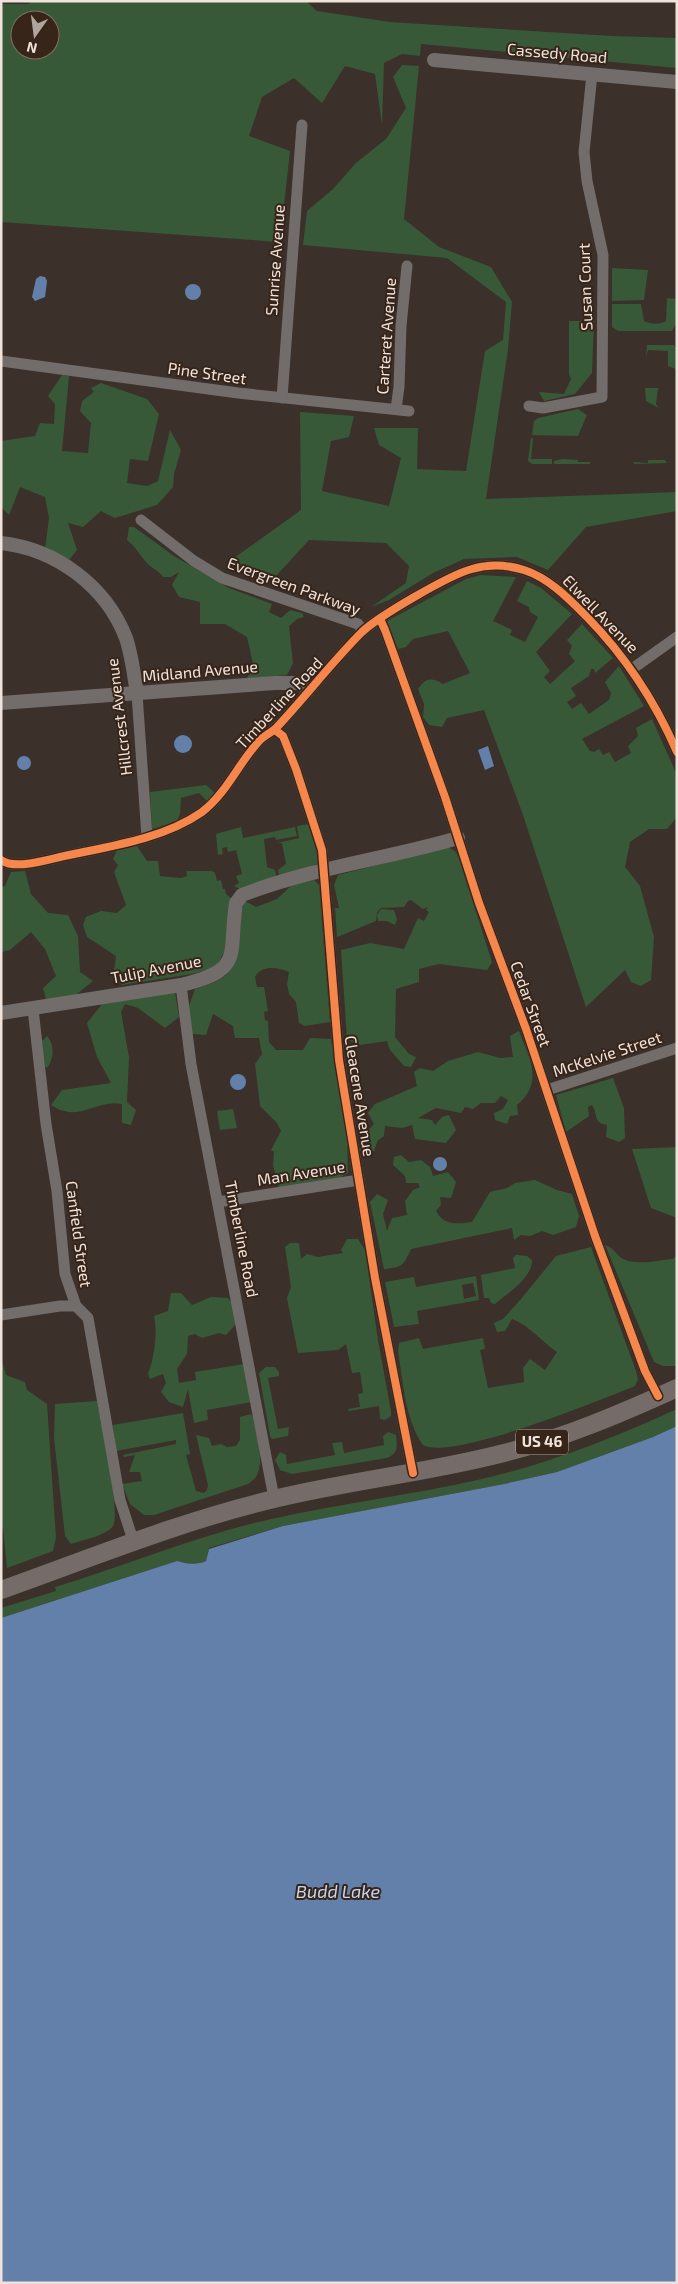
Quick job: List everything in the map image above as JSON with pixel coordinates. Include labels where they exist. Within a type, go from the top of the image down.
[{"type":"main road","name":"US 46","points":[[1,1590],[215,1514],[274,1498],[413,1473],[539,1443],[603,1420],[677,1388]]},
{"type":"street","name":"Cassedy Road","points":[[434,60],[677,82]]},
{"type":"street","name":"Susan Court","points":[[529,406],[543,408],[602,397],[603,255],[587,181],[584,152],[592,74]]},
{"type":"street","name":"Sunrise Avenue","points":[[282,398],[302,125]]},
{"type":"street","name":"Carteret Avenue","points":[[396,410],[399,386],[401,326],[408,266]]},
{"type":"street","name":"Pine Street","points":[[1,361],[282,398],[409,411]]},
{"type":"street","name":"Evergreen Parkway","points":[[141,520],[194,560],[222,578],[358,624],[364,631]]},
{"type":"street","name":"Hillcrest Avenue","points":[[1,543],[29,549],[57,560],[72,569],[94,588],[112,613],[125,637],[137,694],[147,837]]},
{"type":"street","name":"Elwell Avenue","points":[[380,620],[464,571],[484,566],[517,568],[534,574],[558,590],[595,625],[632,669],[656,709],[677,752]]},
{"type":"street","name":"Timberline Road","points":[[2,861],[19,865],[147,837],[176,826],[209,806],[255,746],[267,733],[275,730],[308,690],[364,631],[380,620]]},
{"type":"street","name":"Cedar Street","points":[[380,620],[437,773],[595,1236],[645,1371],[658,1396]]},
{"type":"street","points":[[632,669],[677,637]]},
{"type":"street","name":"Midland Avenue","points":[[1,703],[275,683],[300,682],[308,690]]},
{"type":"street","name":"Cleacene Avenue","points":[[275,730],[283,736],[296,769],[322,850],[338,1052],[378,1295],[413,1473]]},
{"type":"street","name":"Tulip Avenue","points":[[1,1013],[181,985],[211,976],[230,962],[233,953],[235,906],[238,898],[325,870],[422,849],[458,838]]},
{"type":"street","name":"Timberline Road","points":[[181,985],[191,1064],[274,1498]]},
{"type":"street","name":"Canfield Street","points":[[33,1009],[46,1124],[57,1191],[64,1274],[76,1306],[88,1318],[120,1500],[134,1543]]},
{"type":"street","name":"McKelvie Street","points":[[546,1090],[677,1048]]},
{"type":"street","name":"Man Avenue","points":[[218,1202],[359,1180]]},
{"type":"street","points":[[1,1315],[60,1306],[76,1306]]},
{"type":"green space","points":[[30,1],[306,1],[317,11],[390,22],[611,36],[677,38],[677,68],[421,44],[420,56],[402,54],[384,63],[382,125],[375,74],[345,66],[322,103],[294,78],[262,97],[249,136],[290,151],[280,242],[1,222],[1,4],[29,4]]},
{"type":"green space","points":[[402,65],[419,66],[404,219],[439,247],[491,267],[512,302],[508,349],[486,499],[677,492],[677,511],[586,527],[548,570],[517,557],[464,559],[433,573],[389,600],[371,607],[406,583],[409,566],[386,543],[309,540],[276,576],[227,563],[301,510],[300,412],[354,416],[349,437],[331,441],[322,491],[389,506],[401,458],[379,445],[374,428],[418,428],[417,469],[466,471],[485,351],[503,340],[506,302],[447,258],[303,245],[307,211],[333,189],[356,163],[386,139],[406,108],[393,77]]},
{"type":"green space","points":[[612,268],[648,270],[644,300],[612,301]]},
{"type":"green space","points":[[667,298],[676,299],[676,324],[672,331],[618,331],[612,327],[612,304],[641,304],[644,321],[658,324],[666,321]]},
{"type":"green space","points":[[569,321],[594,321],[592,373],[575,394],[544,401],[539,392],[564,394],[571,379],[569,374]]},
{"type":"green space","points":[[647,345],[674,345],[676,348],[676,369],[668,366],[668,351],[648,350],[646,357]]},
{"type":"green space","points":[[62,375],[69,376],[62,451],[88,453],[91,423],[80,411],[82,401],[94,392],[91,388],[101,383],[147,399],[159,414],[148,461],[130,459],[127,483],[147,486],[158,481],[170,430],[181,450],[174,474],[173,487],[157,505],[115,518],[101,511],[83,527],[68,523],[77,550],[69,560],[45,549],[49,518],[45,497],[20,487],[9,515],[1,507],[1,441],[35,436],[40,423],[54,424],[55,404],[48,396]]},
{"type":"green space","points":[[645,388],[658,388],[656,404],[659,408],[646,401]]},
{"type":"green space","points":[[578,409],[587,415],[578,436],[532,435],[534,421],[538,418]]},
{"type":"green space","points":[[531,438],[533,438],[531,459],[552,459],[552,464],[532,464],[528,461]]},
{"type":"green space","points":[[562,459],[590,462],[590,464],[554,464],[554,461]]},
{"type":"green space","points":[[648,460],[665,460],[667,463],[634,464],[634,462],[648,463]]},
{"type":"green space","points":[[129,527],[134,527],[174,556],[229,588],[272,604],[269,612],[281,618],[290,610],[302,613],[304,617],[297,619],[289,626],[293,663],[287,675],[247,679],[253,664],[247,637],[225,624],[200,624],[200,602],[179,597],[172,585],[179,572],[171,577],[163,577],[150,566],[127,540]]},
{"type":"green space","points":[[481,575],[516,577],[493,621],[512,630],[510,635],[525,642],[538,617],[530,612],[529,607],[517,601],[527,581],[541,588],[572,614],[536,652],[550,671],[544,677],[550,684],[575,661],[569,654],[572,646],[567,640],[582,624],[613,658],[595,673],[594,669],[591,669],[589,676],[571,688],[576,696],[567,702],[572,709],[581,703],[589,714],[609,700],[611,693],[605,682],[619,666],[644,706],[582,739],[590,751],[594,752],[599,749],[603,755],[609,752],[615,762],[631,753],[628,746],[638,736],[636,728],[652,719],[677,775],[677,817],[667,829],[649,829],[630,842],[625,867],[640,886],[654,937],[651,980],[641,986],[631,982],[625,970],[586,1007],[522,812],[484,710],[447,718],[442,727],[429,725],[423,717],[424,704],[418,689],[423,683],[435,680],[443,684],[470,673],[448,631],[413,639],[406,647],[398,649],[387,621],[466,579]]},
{"type":"green space","points":[[206,785],[215,793],[208,802],[199,793],[181,798],[180,814],[177,821],[152,829],[150,792]]},
{"type":"green space","points":[[309,824],[317,852],[317,864],[280,880],[278,870],[286,864],[282,843],[277,843],[299,838],[297,826]]},
{"type":"green space","points":[[241,827],[243,838],[295,827],[297,836],[276,840],[275,837],[264,839],[267,867],[275,870],[277,881],[240,889],[234,886],[239,883],[236,876],[242,874],[236,850],[228,852],[227,847],[222,848],[223,854],[218,855],[216,834]]},
{"type":"green space","points":[[137,846],[147,861],[158,861],[160,876],[181,878],[187,876],[186,871],[212,871],[215,873],[217,881],[221,880],[223,889],[232,899],[225,950],[219,962],[211,969],[192,974],[122,985],[113,980],[116,956],[87,937],[83,925],[86,917],[101,911],[117,913],[126,905],[114,872],[118,865],[113,859],[117,850]]},
{"type":"green space","points":[[447,847],[455,851],[458,856],[492,962],[487,970],[439,964],[419,969],[419,982],[396,989],[395,1037],[409,1054],[416,1057],[411,1067],[404,1066],[390,1050],[387,1041],[359,1045],[347,1039],[341,950],[370,943],[404,949],[418,918],[424,921],[429,912],[426,910],[428,907],[423,909],[411,900],[404,907],[381,908],[377,912],[376,921],[337,937],[335,908],[339,908],[334,885],[338,875]]},
{"type":"green space","points":[[25,871],[31,894],[48,913],[68,915],[78,936],[80,972],[93,981],[73,997],[46,999],[43,988],[56,976],[45,949],[31,932],[10,950],[1,952],[1,887],[5,886],[11,872]]},
{"type":"green space","points":[[314,880],[319,885],[330,1022],[305,1026],[299,1023],[296,1002],[289,994],[287,984],[289,972],[271,968],[262,970],[255,977],[257,987],[264,987],[268,1011],[264,1012],[265,1020],[268,1021],[269,1042],[276,1050],[303,1050],[310,1038],[331,1039],[347,1134],[348,1173],[339,1178],[279,1188],[273,1165],[274,1152],[271,1150],[281,1131],[277,1123],[260,1106],[255,1064],[262,1054],[259,1038],[235,1038],[233,1026],[213,1014],[206,1035],[192,1034],[188,1009],[195,989],[208,985],[226,975],[235,962],[238,952],[241,914],[245,901],[256,907],[277,899],[292,885]]},
{"type":"green space","points":[[381,909],[394,910],[397,919],[395,925],[387,921],[378,921],[377,915]]},
{"type":"green space","points":[[175,992],[179,1017],[165,1028],[138,1008],[125,1004],[121,1012],[129,1057],[127,1102],[136,1110],[131,1125],[122,1123],[122,1104],[112,1103],[79,1112],[61,1110],[51,1105],[62,1090],[111,1083],[97,1057],[87,1023],[102,1004]]},
{"type":"green space","points":[[519,1031],[530,1061],[532,1079],[530,1088],[517,1105],[518,1115],[510,1116],[507,1124],[495,1120],[494,1113],[503,1109],[508,1100],[501,1096],[495,1103],[481,1103],[473,1109],[465,1107],[461,1113],[436,1108],[418,1118],[432,1120],[435,1125],[442,1117],[449,1115],[456,1130],[446,1143],[415,1139],[412,1125],[402,1128],[385,1126],[384,1136],[378,1140],[374,1151],[359,1150],[366,1133],[374,1124],[368,1113],[375,1104],[417,1086],[414,1072],[420,1068],[433,1071],[448,1061],[478,1052],[500,1058],[513,1057],[510,1036]]},
{"type":"green space","points":[[47,1036],[53,1052],[47,1068],[45,1066],[42,1041]]},
{"type":"green space","points":[[613,1078],[624,1108],[625,1138],[619,1142],[606,1137],[607,1125],[598,1120],[592,1105],[588,1107],[589,1116],[566,1132],[556,1095]]},
{"type":"green space","points":[[233,1109],[237,1128],[220,1130],[217,1111]]},
{"type":"green space","points":[[677,1147],[677,1218],[651,1208],[632,1149]]},
{"type":"green space","points":[[401,1155],[409,1162],[421,1160],[430,1167],[433,1176],[448,1172],[456,1182],[451,1198],[440,1197],[441,1205],[436,1211],[447,1222],[472,1222],[490,1192],[507,1188],[515,1183],[535,1180],[557,1190],[572,1194],[579,1216],[576,1227],[553,1235],[542,1231],[530,1236],[521,1235],[514,1240],[512,1228],[411,1249],[402,1265],[384,1269],[370,1202],[377,1194],[388,1200],[383,1214],[387,1231],[392,1218],[407,1215],[405,1201],[413,1190],[420,1187],[418,1183],[406,1183],[405,1176],[393,1165],[394,1157]]},
{"type":"green space","points":[[347,1239],[358,1239],[365,1250],[378,1340],[391,1411],[391,1416],[385,1420],[380,1419],[379,1406],[349,1411],[348,1409],[360,1407],[358,1394],[363,1393],[360,1372],[352,1373],[346,1344],[338,1350],[298,1353],[287,1298],[291,1287],[285,1247],[290,1243],[299,1243],[301,1259],[307,1254],[318,1257],[343,1253],[341,1250]]},
{"type":"green space","points":[[605,1245],[620,1257],[632,1262],[673,1259],[677,1254],[677,1366],[663,1366],[654,1362]]},
{"type":"green space","points":[[591,1247],[636,1371],[638,1379],[635,1386],[527,1427],[494,1437],[439,1448],[423,1445],[408,1412],[398,1351],[399,1343],[419,1338],[423,1349],[483,1338],[485,1349],[480,1350],[488,1388],[524,1382],[523,1368],[530,1359],[545,1370],[557,1352],[530,1329],[512,1319],[505,1331],[497,1332],[494,1323],[503,1319],[556,1256]]},
{"type":"green space","points":[[516,1255],[527,1256],[532,1260],[528,1273],[518,1285],[495,1304],[491,1303],[489,1298],[484,1298],[481,1275],[515,1268],[513,1258]]},
{"type":"green space","points":[[476,1276],[479,1300],[417,1311],[419,1324],[394,1327],[385,1282],[414,1277],[416,1287]],"holes":[[[473,1283],[476,1296],[464,1299],[462,1285]]]},
{"type":"green space","points":[[171,1293],[181,1293],[192,1305],[211,1297],[228,1298],[232,1303],[236,1324],[226,1335],[219,1333],[202,1338],[195,1334],[188,1336],[187,1354],[177,1369],[179,1383],[196,1380],[195,1372],[244,1364],[252,1402],[207,1410],[208,1420],[194,1423],[188,1389],[183,1407],[169,1402],[161,1392],[166,1383],[163,1374],[150,1379],[148,1374],[154,1353],[154,1316],[168,1311]]},
{"type":"green space","points":[[1,1357],[6,1375],[25,1382],[27,1390],[47,1404],[56,1538],[53,1551],[7,1568],[3,1527],[1,1540]]},
{"type":"green space","points":[[266,1367],[275,1367],[279,1372],[279,1376],[268,1378],[278,1429],[289,1427],[288,1436],[272,1439],[270,1436],[259,1373]]},
{"type":"green space","points":[[97,1401],[113,1486],[115,1517],[113,1526],[110,1529],[71,1544],[65,1536],[54,1438],[55,1404]]},
{"type":"green space","points":[[677,1409],[677,1426],[653,1437],[557,1472],[504,1484],[283,1526],[209,1548],[206,1561],[203,1562],[192,1564],[177,1561],[1,1618],[1,1608],[56,1591],[55,1587],[213,1534],[294,1514],[455,1485],[507,1473],[581,1449]]},
{"type":"green space","points":[[183,1413],[190,1454],[186,1455],[196,1491],[204,1493],[208,1485],[196,1435],[209,1438],[212,1446],[221,1444],[227,1447],[236,1446],[240,1440],[240,1417],[251,1414],[259,1444],[260,1463],[258,1471],[255,1478],[248,1484],[154,1515],[144,1515],[130,1504],[122,1484],[142,1481],[140,1472],[129,1472],[135,1455],[124,1457],[123,1455],[176,1444],[176,1440],[116,1451],[113,1425]]},
{"type":"green space","points":[[388,1432],[396,1435],[397,1446],[394,1454],[387,1458],[292,1474],[280,1470],[275,1460],[280,1452],[286,1455],[287,1464],[335,1455],[332,1443],[342,1442],[344,1453],[384,1445],[383,1436]]},
{"type":"water","points":[[40,276],[45,277],[47,281],[45,297],[35,301],[32,297],[36,279]]},
{"type":"water","points":[[193,284],[199,286],[201,292],[199,298],[193,300],[187,298],[185,292],[187,286]]},
{"type":"water","points":[[183,735],[189,738],[192,744],[189,750],[183,753],[177,750],[174,744],[177,738]]},
{"type":"water","points":[[488,746],[494,766],[485,770],[478,750]]},
{"type":"water","points":[[24,756],[29,758],[31,763],[29,768],[24,770],[19,768],[17,763],[19,758]]},
{"type":"water","points":[[238,1074],[244,1076],[246,1082],[244,1088],[238,1090],[232,1088],[230,1082],[232,1076]]},
{"type":"water","points":[[437,1157],[443,1157],[447,1164],[443,1171],[437,1171],[433,1167],[433,1161]]},
{"type":"water","name":"Budd Lake","points":[[677,1426],[677,2283],[1,2283],[1,1618],[177,1561],[192,1564],[203,1562],[206,1561],[209,1549],[283,1526],[504,1484],[557,1472],[653,1437]]},
{"type":"cycle path","points":[[1,860],[8,863],[25,864],[138,840],[172,828],[202,812],[219,796],[260,740],[275,729],[362,632],[383,616],[432,587],[461,573],[485,566],[512,567],[524,570],[542,578],[573,603],[601,632],[627,664],[649,697],[677,752]]},
{"type":"cycle path","points":[[380,619],[445,797],[479,903],[526,1029],[595,1236],[645,1371],[658,1396]]},
{"type":"cycle path","points":[[275,730],[283,736],[296,769],[322,850],[339,1060],[375,1278],[413,1473]]}]
